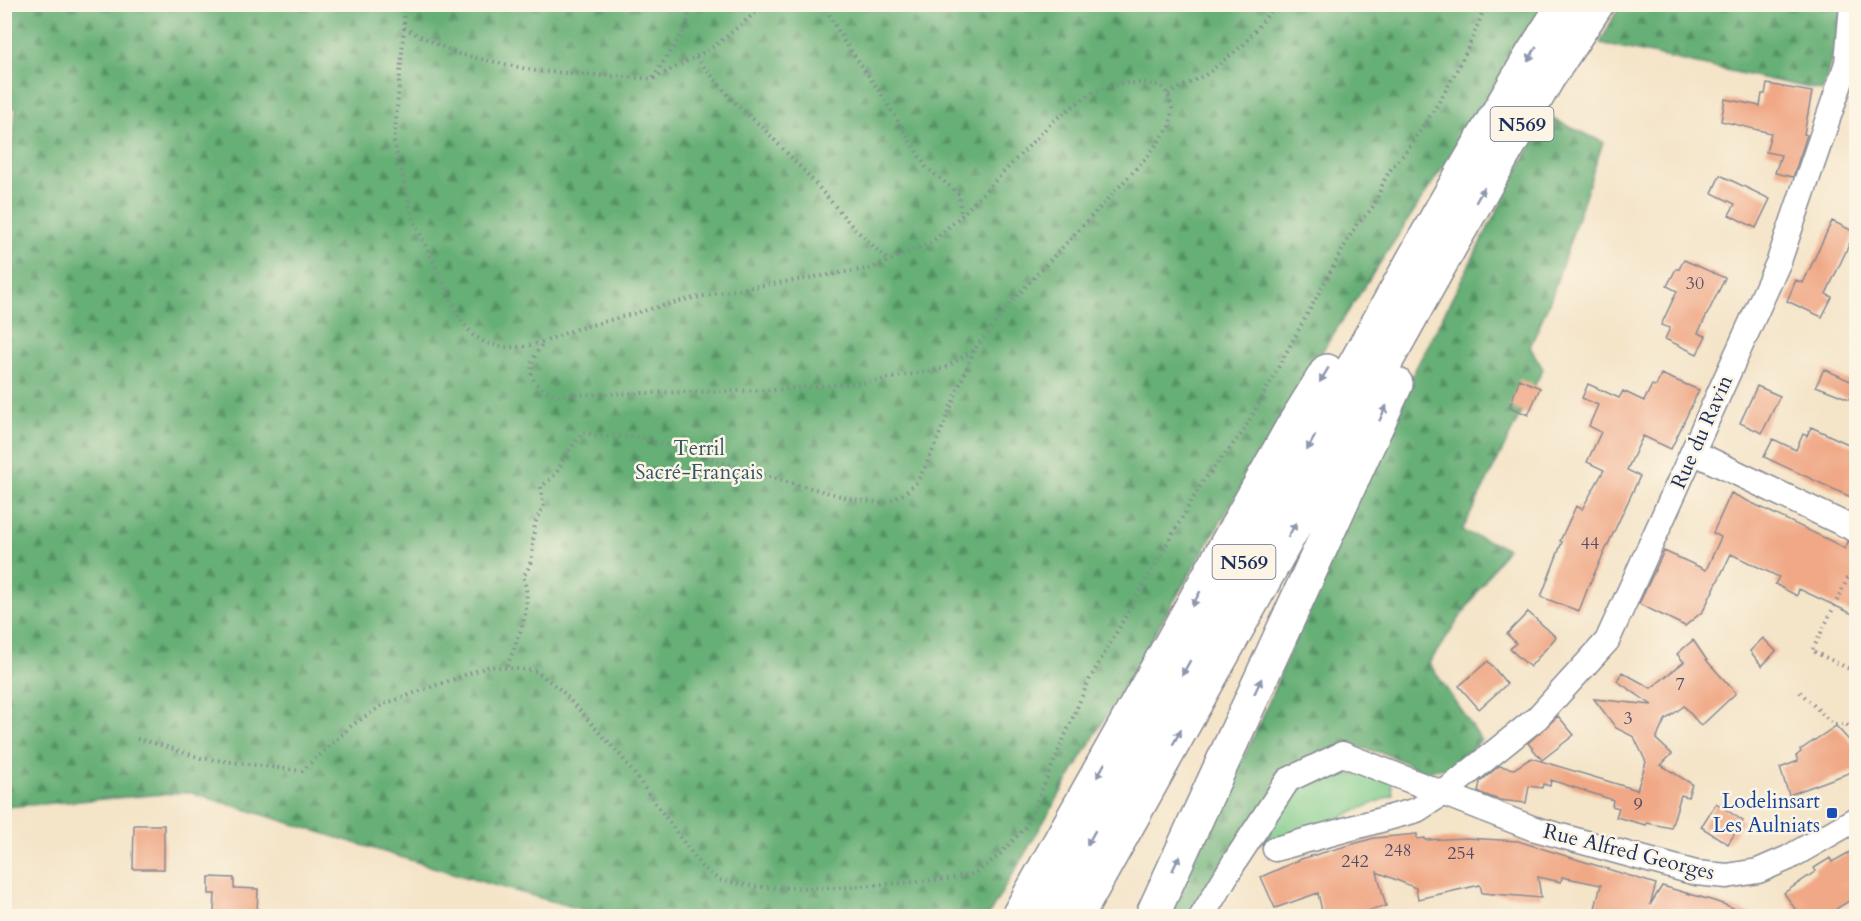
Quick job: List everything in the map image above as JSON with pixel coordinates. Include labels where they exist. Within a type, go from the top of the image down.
[{"type":"highway","name":"N569","points":[[1047,916],[1442,208],[1564,4]]},
{"type":"highway","name":"N569","points":[[1077,916],[1451,245],[1548,78],[1597,4]]},
{"type":"highway","points":[[1018,916],[1291,429],[1389,268],[1442,208]]},
{"type":"highway","points":[[1152,916],[1418,335],[1451,245]]},
{"type":"street","name":"Rue du Ravin","points":[[1275,849],[1418,810],[1442,794],[1537,718],[1607,641],[1779,261],[1847,63],[1852,4]]},
{"type":"street","points":[[1693,452],[1857,530]]},
{"type":"street","name":"Rue Alfred Georges","points":[[1202,916],[1288,780],[1342,754],[1532,828],[1687,870],[1727,876],[1758,871],[1788,858],[1857,819]]},
{"type":"path","points":[[404,4],[394,143],[414,221],[461,320],[473,335],[486,343],[504,347],[522,347],[543,342],[573,330],[684,300],[872,268],[932,242],[961,216],[1054,120],[1093,92],[1121,83],[1161,86],[1168,94],[1172,108],[1170,126],[1149,155],[1013,300],[974,350],[918,481],[893,500],[880,503],[852,499],[780,480],[639,437],[597,436],[583,432],[565,456],[556,474],[541,487],[544,508],[537,515],[531,567],[523,576],[528,601],[522,626],[507,666]]},
{"type":"path","points":[[653,79],[686,28],[692,4]]},
{"type":"path","points":[[404,28],[458,54],[536,71],[653,79],[712,48],[766,4]]},
{"type":"path","points":[[823,4],[844,41],[880,92],[926,167],[959,194],[961,216]]},
{"type":"path","points":[[1168,94],[1207,74],[1243,45],[1277,4]]},
{"type":"path","points":[[136,739],[201,758],[302,771],[351,726],[384,704],[490,666],[536,670],[562,691],[622,757],[701,866],[719,880],[758,887],[838,888],[947,879],[974,874],[997,857],[1026,827],[1088,682],[1203,481],[1243,432],[1357,222],[1375,206],[1381,186],[1391,169],[1414,142],[1452,78],[1485,4]]},
{"type":"path","points":[[696,57],[734,102],[762,127],[853,227],[889,261]]},
{"type":"path","points":[[543,342],[532,364],[536,385],[545,392],[558,395],[775,390],[870,382],[945,368],[974,350]]},
{"type":"path","points":[[1857,562],[1812,651],[1857,672]]},
{"type":"path","points":[[1800,692],[1833,724],[1846,724],[1857,733]]},
{"type":"green space","name":"Terril Sacré-Français","points":[[5,5],[1549,5],[1315,362],[988,916],[605,916],[472,879],[189,792],[5,807],[4,223],[16,108],[5,106]]},
{"type":"green space","points":[[1620,5],[1845,5],[1823,91],[1600,43]]},
{"type":"green space","points":[[1546,116],[1603,142],[1551,298],[1530,347],[1543,369],[1462,531],[1507,548],[1429,663],[1481,740],[1456,766],[1423,772],[1390,755],[1358,747],[1306,759],[1192,916],[1166,916],[1261,721],[1368,461]]},
{"type":"green space","points":[[1378,773],[1391,780],[1393,795],[1268,848],[1262,840],[1266,824],[1305,787],[1345,775]]},
{"type":"building","points":[[1767,84],[1812,92],[1804,134],[1807,135],[1793,177],[1775,173],[1781,155],[1766,152],[1771,133],[1721,121],[1725,99],[1760,106]]},
{"type":"building","points":[[1720,175],[1770,199],[1756,228],[1729,215],[1735,204],[1712,193]]},
{"type":"building","points":[[1832,221],[1855,232],[1826,294],[1832,297],[1822,317],[1787,301],[1796,280],[1803,283]]},
{"type":"building","points":[[1684,260],[1725,278],[1698,333],[1706,336],[1697,354],[1665,339],[1670,328],[1661,325],[1677,291],[1667,286]]},
{"type":"building","points":[[1824,369],[1857,384],[1857,402],[1816,386]]},
{"type":"building","points":[[1661,374],[1699,390],[1671,449],[1643,436],[1627,470],[1640,476],[1579,611],[1541,597],[1562,542],[1560,541],[1576,506],[1582,509],[1604,470],[1587,462],[1601,432],[1589,426],[1598,405],[1582,398],[1588,384],[1619,398],[1623,391],[1644,401],[1652,385],[1656,386]]},
{"type":"building","points":[[1519,379],[1540,388],[1528,415],[1510,407]]},
{"type":"building","points":[[1757,386],[1780,396],[1762,433],[1740,423]]},
{"type":"building","points":[[1811,427],[1857,448],[1857,500],[1764,457],[1773,439],[1796,450],[1803,434],[1807,436]]},
{"type":"building","points":[[1731,493],[1845,549],[1848,542],[1857,544],[1857,616],[1799,589],[1797,596],[1775,584],[1779,577],[1731,554],[1703,611],[1685,626],[1639,604],[1664,551],[1706,570],[1721,537],[1713,533]]},
{"type":"building","points":[[1528,612],[1556,637],[1530,667],[1510,649],[1516,643],[1507,634]]},
{"type":"building","points":[[1763,638],[1776,651],[1762,666],[1750,651]]},
{"type":"building","points":[[1693,640],[1708,662],[1736,693],[1701,726],[1684,706],[1665,720],[1656,739],[1672,754],[1661,765],[1692,784],[1688,797],[1681,795],[1671,828],[1647,823],[1646,825],[1616,817],[1619,808],[1612,806],[1613,800],[1551,780],[1550,786],[1543,784],[1542,788],[1529,786],[1526,803],[1499,800],[1478,792],[1480,782],[1499,766],[1514,769],[1531,758],[1637,790],[1646,762],[1634,737],[1616,728],[1594,699],[1652,705],[1617,681],[1622,672],[1651,688],[1684,662],[1677,654]]},
{"type":"building","points":[[1488,661],[1507,684],[1479,709],[1459,686]]},
{"type":"building","points":[[1558,716],[1574,735],[1542,760],[1528,743]]},
{"type":"building","points":[[1836,726],[1857,749],[1857,770],[1789,795],[1780,768],[1798,761],[1796,756],[1801,752],[1800,750]]},
{"type":"building","points":[[1716,803],[1743,821],[1728,844],[1701,827]]},
{"type":"building","points":[[134,825],[164,825],[164,869],[133,869]]},
{"type":"building","points":[[1417,834],[1417,839],[1425,838],[1425,840],[1466,838],[1518,841],[1656,884],[1650,905],[1662,886],[1714,901],[1751,914],[1751,916],[1593,916],[1601,885],[1562,877],[1561,882],[1538,877],[1541,898],[1482,893],[1480,885],[1418,899],[1416,888],[1377,872],[1386,906],[1351,916],[1323,916],[1318,893],[1275,908],[1261,877],[1301,859],[1374,838]]},
{"type":"building","points":[[1857,848],[1857,896],[1836,909],[1841,916],[1800,916],[1784,893],[1816,871],[1814,868],[1830,858],[1832,862]]},
{"type":"building","points":[[209,877],[234,878],[234,888],[258,889],[257,913],[214,912],[215,894],[209,894]]},
{"type":"place","name":"Lodelinsart Les Aulniats","points":[[1832,813]]}]
